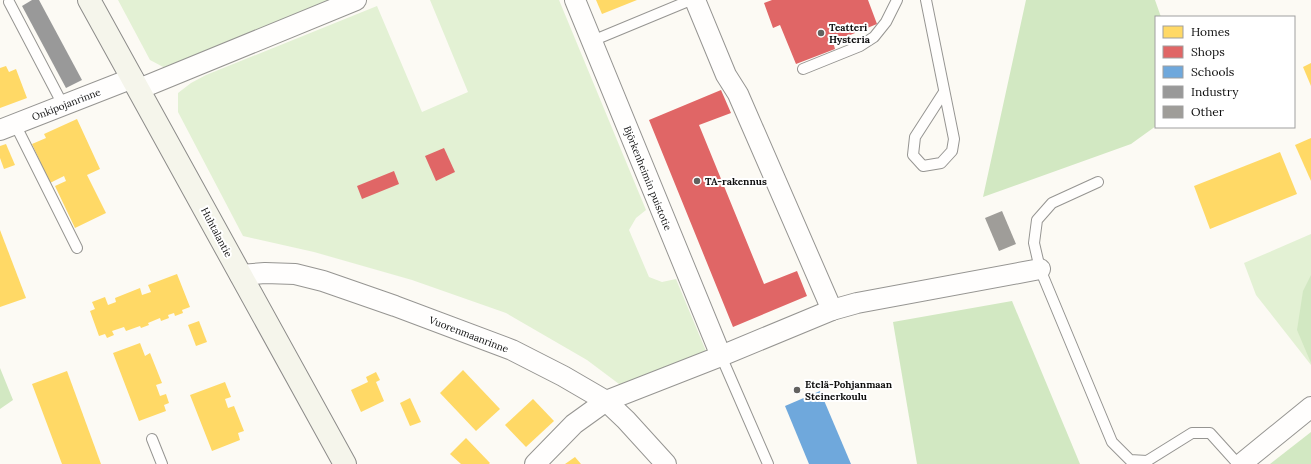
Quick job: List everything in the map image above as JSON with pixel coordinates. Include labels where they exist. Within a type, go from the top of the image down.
[{"type":"main road","name":"Huhtalantie","points":[[89,0],[345,464]]},
{"type":"street","name":"Onkipojanrinne","points":[[8,127],[63,105],[136,84],[356,0]]},
{"type":"street","name":"Björkenheimin puistotie","points":[[575,0],[721,356]]},
{"type":"street","points":[[695,0],[726,75],[738,94],[832,310]]},
{"type":"street","points":[[535,464],[574,424],[606,401],[721,356],[832,310],[857,303],[1040,269]]},
{"type":"street","name":"Vuorenmaanrinne","points":[[240,274],[296,274],[323,281],[512,350],[563,376],[606,401],[626,420],[666,464]]},
{"type":"street","points":[[1241,464],[1311,407]]},
{"type":"lane","points":[[592,41],[691,0]]},
{"type":"lane","points":[[803,69],[860,46],[874,38],[886,22],[897,0]]},
{"type":"lane","points":[[926,0],[954,139],[952,151],[941,163],[923,166],[913,155],[915,138],[944,92]]},
{"type":"lane","points":[[9,2],[63,105]]},
{"type":"lane","points":[[8,127],[77,248]]},
{"type":"lane","points":[[1098,182],[1052,203],[1037,220],[1034,243],[1040,269],[1112,442],[1130,460],[1147,461],[1192,433],[1210,433],[1238,464]]},
{"type":"lane","points":[[721,356],[768,464]]},
{"type":"lane","points":[[152,438],[162,464]]},
{"type":"green space","points":[[118,0],[333,0],[167,69],[150,60]]},
{"type":"green space","points":[[430,0],[559,0],[646,210],[636,218],[629,230],[649,277],[662,282],[676,279],[708,356],[627,390],[587,360],[506,313],[412,280],[314,252],[243,236],[178,112],[178,93],[191,83],[206,75],[377,6],[422,112],[468,92]]},
{"type":"green space","points":[[1026,0],[1155,0],[1161,16],[1155,16],[1155,127],[1131,144],[983,197]]},
{"type":"green space","points":[[1311,234],[1311,365],[1256,295],[1244,263]]},
{"type":"green space","points":[[1311,275],[1311,363],[1297,330],[1303,291]]},
{"type":"green space","points":[[1012,301],[1080,464],[917,464],[893,322]]},
{"type":"green space","points":[[0,368],[13,400],[0,409]]},
{"type":"green space","points":[[1311,432],[1311,464],[1270,464]]},
{"type":"building: Homes","points":[[596,0],[637,0],[602,14]]},
{"type":"building: Homes","points":[[1311,63],[1311,86],[1303,67]]},
{"type":"building: Homes","points":[[6,66],[9,72],[16,69],[27,98],[0,108],[0,68]]},
{"type":"building: Homes","points":[[77,119],[100,169],[87,175],[106,213],[75,228],[55,186],[66,181],[64,176],[50,183],[32,144],[46,138],[44,134]]},
{"type":"building: Homes","points":[[1311,138],[1311,181],[1295,145]]},
{"type":"building: Homes","points":[[6,144],[15,165],[4,169],[0,158],[0,146]]},
{"type":"building: Homes","points":[[1280,152],[1297,194],[1210,229],[1194,186]]},
{"type":"building: Homes","points":[[0,230],[26,298],[0,307]]},
{"type":"building: Homes","points":[[177,274],[190,307],[182,310],[183,313],[175,316],[174,313],[168,315],[169,318],[161,321],[160,318],[141,328],[140,326],[126,331],[124,327],[112,331],[114,335],[107,338],[105,334],[99,336],[90,311],[95,309],[92,302],[105,297],[108,305],[116,302],[115,298],[140,288],[142,295],[151,292],[148,285]]},
{"type":"building: Homes","points":[[199,321],[207,342],[196,346],[188,325]]},
{"type":"building: Homes","points":[[140,343],[145,356],[150,353],[162,383],[156,385],[160,396],[166,394],[169,403],[164,405],[166,411],[139,421],[113,353]]},
{"type":"building: Homes","points":[[463,370],[500,409],[476,431],[440,393]]},
{"type":"building: Homes","points":[[67,371],[101,464],[62,464],[32,384]]},
{"type":"building: Homes","points":[[376,372],[380,380],[376,382],[384,401],[361,412],[351,390],[368,382],[366,377]]},
{"type":"building: Homes","points":[[225,382],[231,397],[225,399],[228,408],[234,406],[244,431],[238,433],[240,440],[212,451],[190,395]]},
{"type":"building: Homes","points":[[410,398],[421,422],[410,426],[400,403]]},
{"type":"building: Homes","points":[[533,399],[554,421],[526,447],[505,425]]},
{"type":"building: Homes","points":[[466,438],[490,463],[489,464],[461,464],[450,454]]},
{"type":"building: Homes","points":[[575,457],[581,464],[565,464]]},
{"type":"building: Shops","points":[[772,0],[868,0],[877,24],[833,42],[835,49],[796,64],[780,25],[773,28],[764,3]]},
{"type":"building: Shops","name":"TA-rakennus","points":[[721,90],[731,113],[699,125],[764,284],[797,271],[807,296],[733,327],[649,120]]},
{"type":"building: Shops","points":[[444,148],[455,172],[436,181],[425,156]]},
{"type":"building: Shops","points":[[394,171],[399,184],[362,199],[357,186]]},
{"type":"building: Schools","points":[[820,391],[851,464],[809,464],[785,406]]},
{"type":"building: Industry","points":[[32,0],[39,0],[82,80],[66,88],[22,6]]},
{"type":"building: Other","points":[[1002,211],[1016,244],[999,251],[985,218]]},
{"type":"place","name":"Teatteri Hysteria","points":[[821,33]]},
{"type":"place","name":"TA-rakennus","points":[[697,181]]},
{"type":"place","name":"Etelä-Pohjanmaan Steinerkoulu","points":[[797,390]]}]
